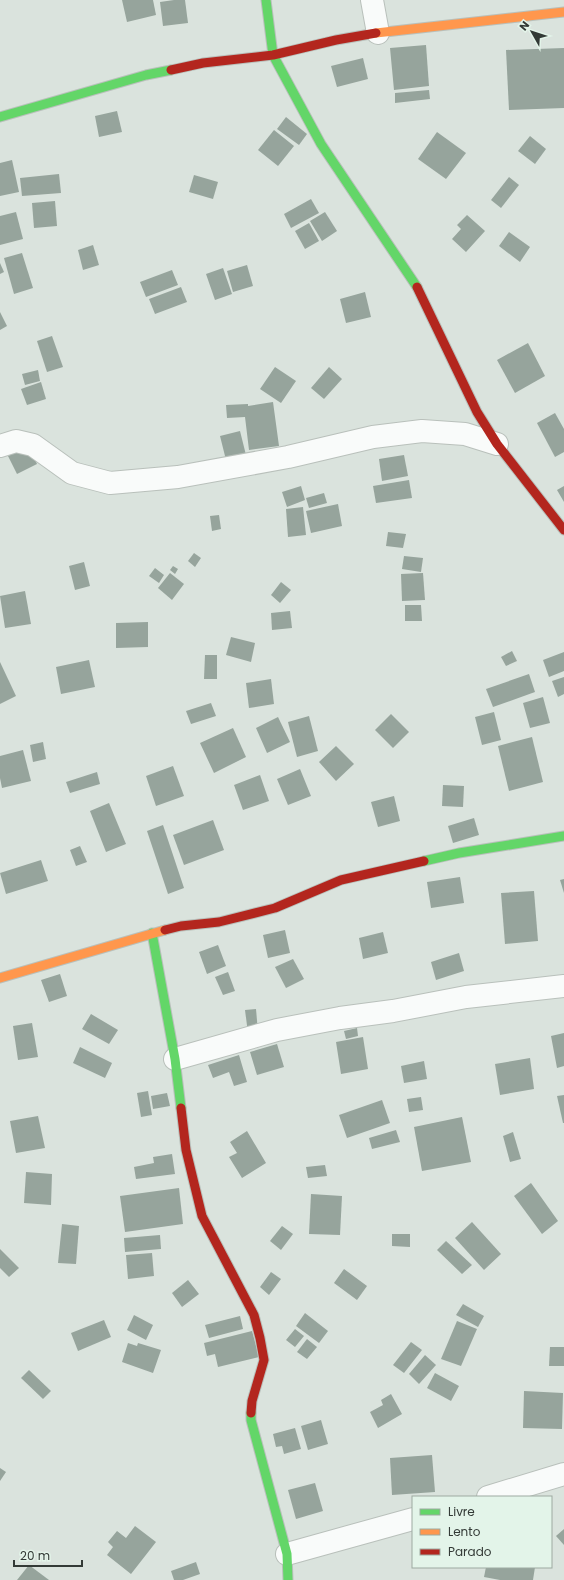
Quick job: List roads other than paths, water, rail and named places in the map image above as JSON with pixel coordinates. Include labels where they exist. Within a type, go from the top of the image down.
[{"type":"street","points":[[266,0],[272,55],[322,144],[417,287],[477,412],[497,444],[564,530]]},
{"type":"street","points":[[372,0],[378,33]]},
{"type":"street","points":[[0,117],[146,75],[203,63],[272,55],[336,40],[378,33],[564,12]]},
{"type":"street","points":[[0,446],[16,441],[33,445],[72,473],[110,483],[178,477],[288,457],[373,437],[422,431],[465,434],[497,444]]},
{"type":"street","points":[[0,978],[152,933],[181,926],[219,922],[275,908],[341,880],[459,853],[564,836]]},
{"type":"street","points":[[152,933],[175,1059],[186,1150],[202,1216],[254,1315],[260,1338],[264,1360],[252,1401],[251,1420],[286,1554],[288,1580]]},
{"type":"street","points":[[175,1059],[277,1030],[340,1018],[466,997],[564,986]]},
{"type":"street","points":[[491,1496],[564,1474]]},
{"type":"street","points":[[286,1554],[412,1519]]}]
